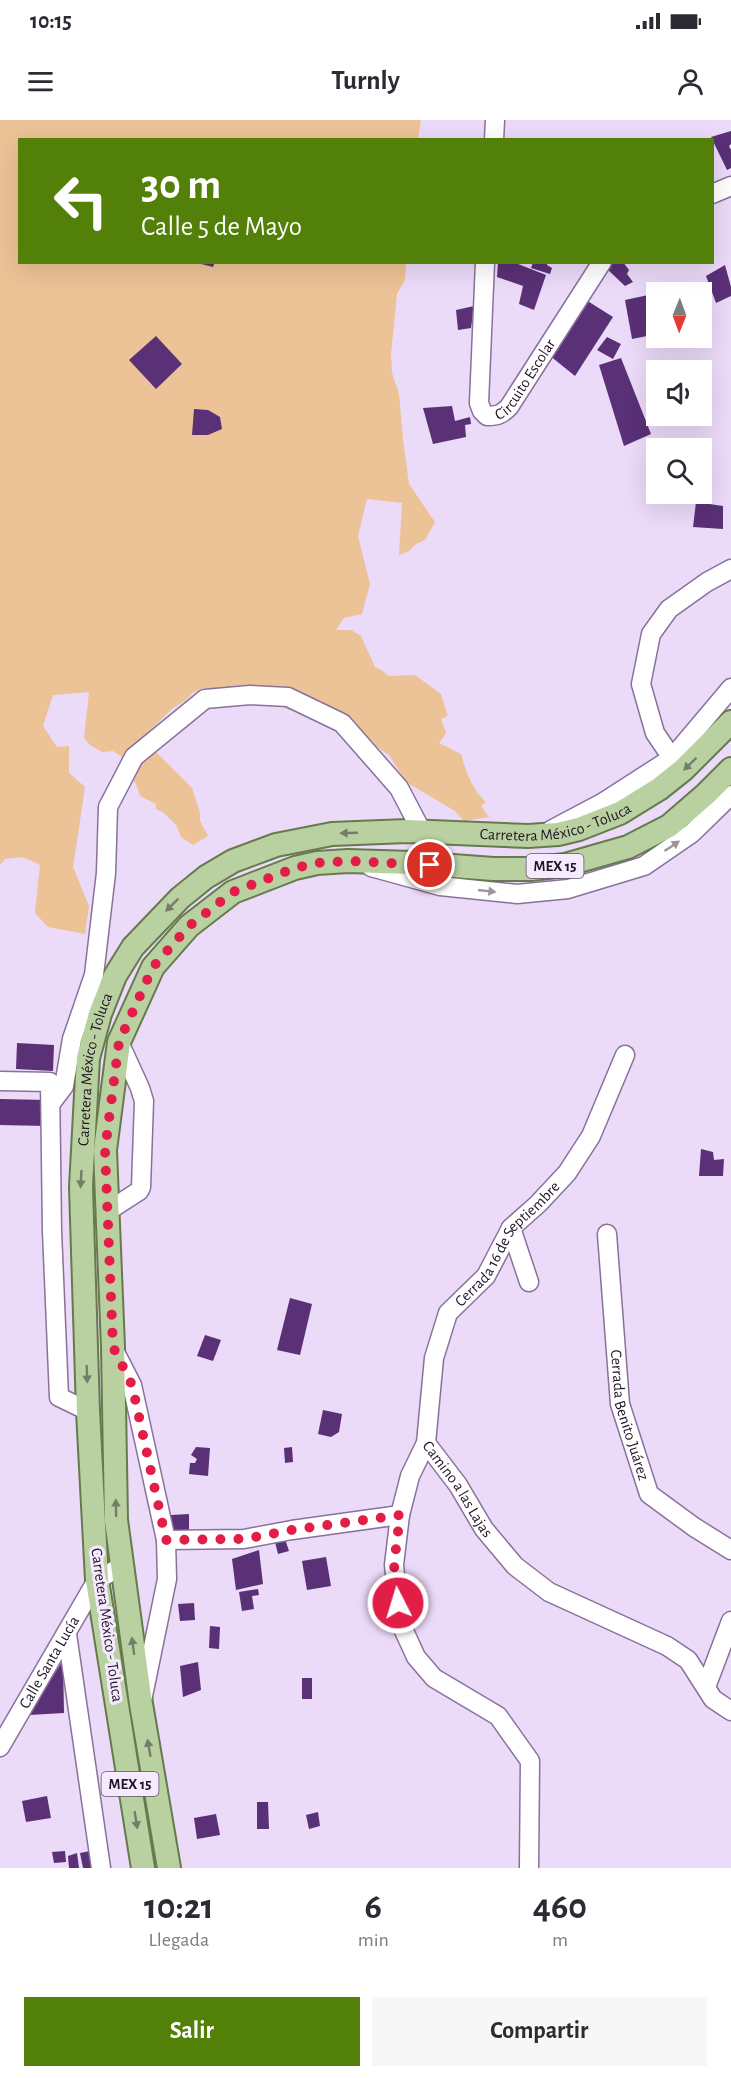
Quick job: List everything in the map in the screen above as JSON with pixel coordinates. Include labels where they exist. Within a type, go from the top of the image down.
[{"type":"main road","name":"Carretera México - Toluca","points":[[143,1868],[96,1580],[81,1187],[88,1058],[108,993],[125,958],[146,932],[180,898],[206,877],[233,861],[276,845],[332,834],[422,832],[541,835],[579,829],[620,813],[659,789],[683,770],[731,722]]},
{"type":"main road","name":"Carretera México - Toluca","points":[[170,1868],[141,1704],[116,1520],[113,1347],[105,1150],[119,1042],[153,967],[203,914],[233,892],[295,868],[317,863],[348,861],[510,869],[538,868],[582,861],[628,847],[669,826],[731,769]]},
{"type":"street","points":[[494,138],[495,120]]},
{"type":"street","points":[[714,193],[731,186]]},
{"type":"street","name":"Circuito Escolar","points":[[485,264],[479,403],[487,416],[496,416],[509,407],[601,264]]},
{"type":"street","points":[[672,758],[656,732],[641,684],[651,634],[669,609],[707,582],[731,569]]},
{"type":"street","points":[[541,835],[602,803],[672,758],[731,688]]},
{"type":"street","points":[[51,1103],[64,1086],[72,1039],[94,975],[106,873],[108,807],[134,757],[205,699],[250,695],[288,697],[342,723],[399,789],[422,832]]},
{"type":"street","points":[[348,861],[440,886],[517,894],[568,889],[644,866],[692,833],[731,795]]},
{"type":"street","points":[[108,1211],[139,1191],[141,1187],[144,1101],[119,1042]]},
{"type":"street","name":"Cerrada 16 de Septiembre","points":[[426,1443],[434,1358],[448,1313],[486,1276],[511,1228],[567,1173],[591,1136],[625,1055]]},
{"type":"street","points":[[0,1081],[50,1082],[52,1231],[59,1397],[88,1411]]},
{"type":"street","points":[[511,1228],[529,1282]]},
{"type":"street","name":"Cerrada Benito Juárez","points":[[607,1234],[620,1404],[649,1494],[694,1527],[731,1550]]},
{"type":"street","points":[[113,1347],[132,1385],[166,1540],[167,1579],[141,1704]]},
{"type":"street","name":"Camino a las Lajas","points":[[529,1868],[530,1761],[498,1716],[434,1678],[417,1657],[400,1622],[394,1565],[400,1515],[410,1476],[426,1443],[458,1485],[484,1529],[515,1566],[549,1592],[667,1646],[688,1660],[713,1699],[731,1711]]},
{"type":"street","points":[[166,1540],[244,1539],[400,1515]]},
{"type":"street","points":[[96,1580],[122,1566]]},
{"type":"street","name":"Calle Santa Lucía","points":[[0,1747],[96,1580]]},
{"type":"street","points":[[706,1687],[731,1621]]},
{"type":"street","points":[[67,1634],[101,1868]]},
{"type":"shaded area","points":[[0,120],[421,120],[418,138],[18,138],[18,264],[404,264],[405,280],[397,294],[391,354],[392,373],[399,394],[409,484],[435,522],[425,540],[399,555],[402,503],[367,499],[358,536],[370,584],[362,614],[344,618],[336,630],[351,630],[361,636],[375,667],[388,676],[415,675],[441,694],[448,716],[441,719],[446,733],[439,743],[461,754],[470,780],[486,802],[481,806],[489,817],[464,821],[455,811],[406,782],[389,755],[353,730],[289,710],[248,690],[204,688],[194,692],[173,708],[149,731],[155,751],[192,788],[200,813],[200,821],[208,836],[193,845],[181,837],[176,825],[164,813],[156,809],[156,804],[140,796],[136,784],[124,766],[133,764],[113,751],[102,752],[90,745],[84,738],[89,692],[53,695],[43,726],[57,747],[69,746],[69,773],[85,787],[73,867],[89,906],[85,934],[48,927],[35,913],[40,865],[23,857],[5,859],[0,865]]},
{"type":"building","points":[[731,131],[729,146],[731,168],[727,170],[714,143],[714,138],[711,137]]},
{"type":"building","points":[[498,264],[518,264],[546,275],[534,310],[519,304],[523,286],[497,277]]},
{"type":"building","points":[[532,264],[547,264],[552,268],[550,274],[531,268]]},
{"type":"building","points":[[610,264],[624,264],[629,270],[627,274],[633,282],[625,286],[606,268]]},
{"type":"building","points":[[725,265],[731,296],[716,303],[712,292],[712,282],[708,282],[706,276]]},
{"type":"building","points":[[646,296],[646,336],[632,339],[625,300]]},
{"type":"building","points":[[586,300],[613,317],[575,376],[549,355]]},
{"type":"building","points":[[474,306],[471,328],[458,330],[456,310]]},
{"type":"building","points":[[156,336],[182,364],[156,389],[129,360]]},
{"type":"building","points":[[607,337],[621,344],[613,359],[597,350]]},
{"type":"building","points":[[621,358],[651,434],[624,446],[599,365]]},
{"type":"building","points":[[452,406],[455,421],[470,417],[471,424],[465,425],[466,437],[433,444],[423,408]]},
{"type":"building","points":[[194,409],[208,410],[220,417],[222,429],[208,435],[192,435]]},
{"type":"building","points":[[696,504],[723,506],[723,529],[693,527]]},
{"type":"building","points":[[17,1043],[54,1045],[53,1071],[16,1069]]},
{"type":"building","points":[[0,1099],[47,1100],[46,1126],[0,1125]]},
{"type":"building","points":[[701,1149],[713,1152],[714,1160],[724,1159],[723,1176],[699,1176]]},
{"type":"building","points":[[290,1298],[312,1304],[300,1355],[277,1350]]},
{"type":"building","points":[[205,1335],[221,1340],[213,1361],[197,1356]]},
{"type":"building","points":[[323,1410],[342,1414],[339,1432],[331,1437],[318,1434]]},
{"type":"building","points":[[196,1447],[210,1448],[208,1476],[189,1474],[190,1463],[195,1463],[197,1459],[191,1455]]},
{"type":"building","points":[[292,1447],[293,1462],[285,1463],[284,1448]]},
{"type":"building","points":[[189,1514],[189,1530],[169,1530],[171,1515]]},
{"type":"building","points":[[284,1536],[289,1551],[278,1554],[274,1538]]},
{"type":"building","points":[[259,1550],[263,1584],[236,1590],[232,1559]]},
{"type":"building","points":[[326,1557],[331,1586],[307,1590],[302,1561]]},
{"type":"building","points":[[258,1589],[259,1595],[252,1596],[254,1609],[242,1611],[239,1592]]},
{"type":"building","points":[[194,1603],[195,1620],[180,1621],[178,1604]]},
{"type":"building","points":[[210,1626],[220,1627],[219,1649],[209,1648]]},
{"type":"building","points":[[63,1660],[64,1713],[29,1715]]},
{"type":"building","points":[[198,1662],[201,1690],[183,1697],[180,1666]]},
{"type":"building","points":[[302,1678],[312,1678],[312,1699],[302,1699]]},
{"type":"building","points":[[47,1796],[51,1818],[26,1822],[22,1801]]},
{"type":"building","points":[[257,1802],[268,1802],[269,1829],[257,1829]]},
{"type":"building","points":[[318,1812],[320,1826],[309,1829],[306,1815]]},
{"type":"building","points":[[216,1814],[220,1835],[197,1839],[194,1818]]},
{"type":"building","points":[[65,1851],[66,1862],[54,1863],[52,1852]]},
{"type":"building","points":[[90,1851],[93,1868],[83,1868],[80,1853]]},
{"type":"building","points":[[77,1853],[79,1868],[69,1868],[68,1856]]},
{"type":"route","points":[[398,1603],[394,1565],[400,1515],[244,1539],[166,1540],[132,1385],[113,1347],[105,1150],[119,1042],[153,967],[189,926],[233,892],[295,868],[317,863],[348,861],[430,865]]}]
